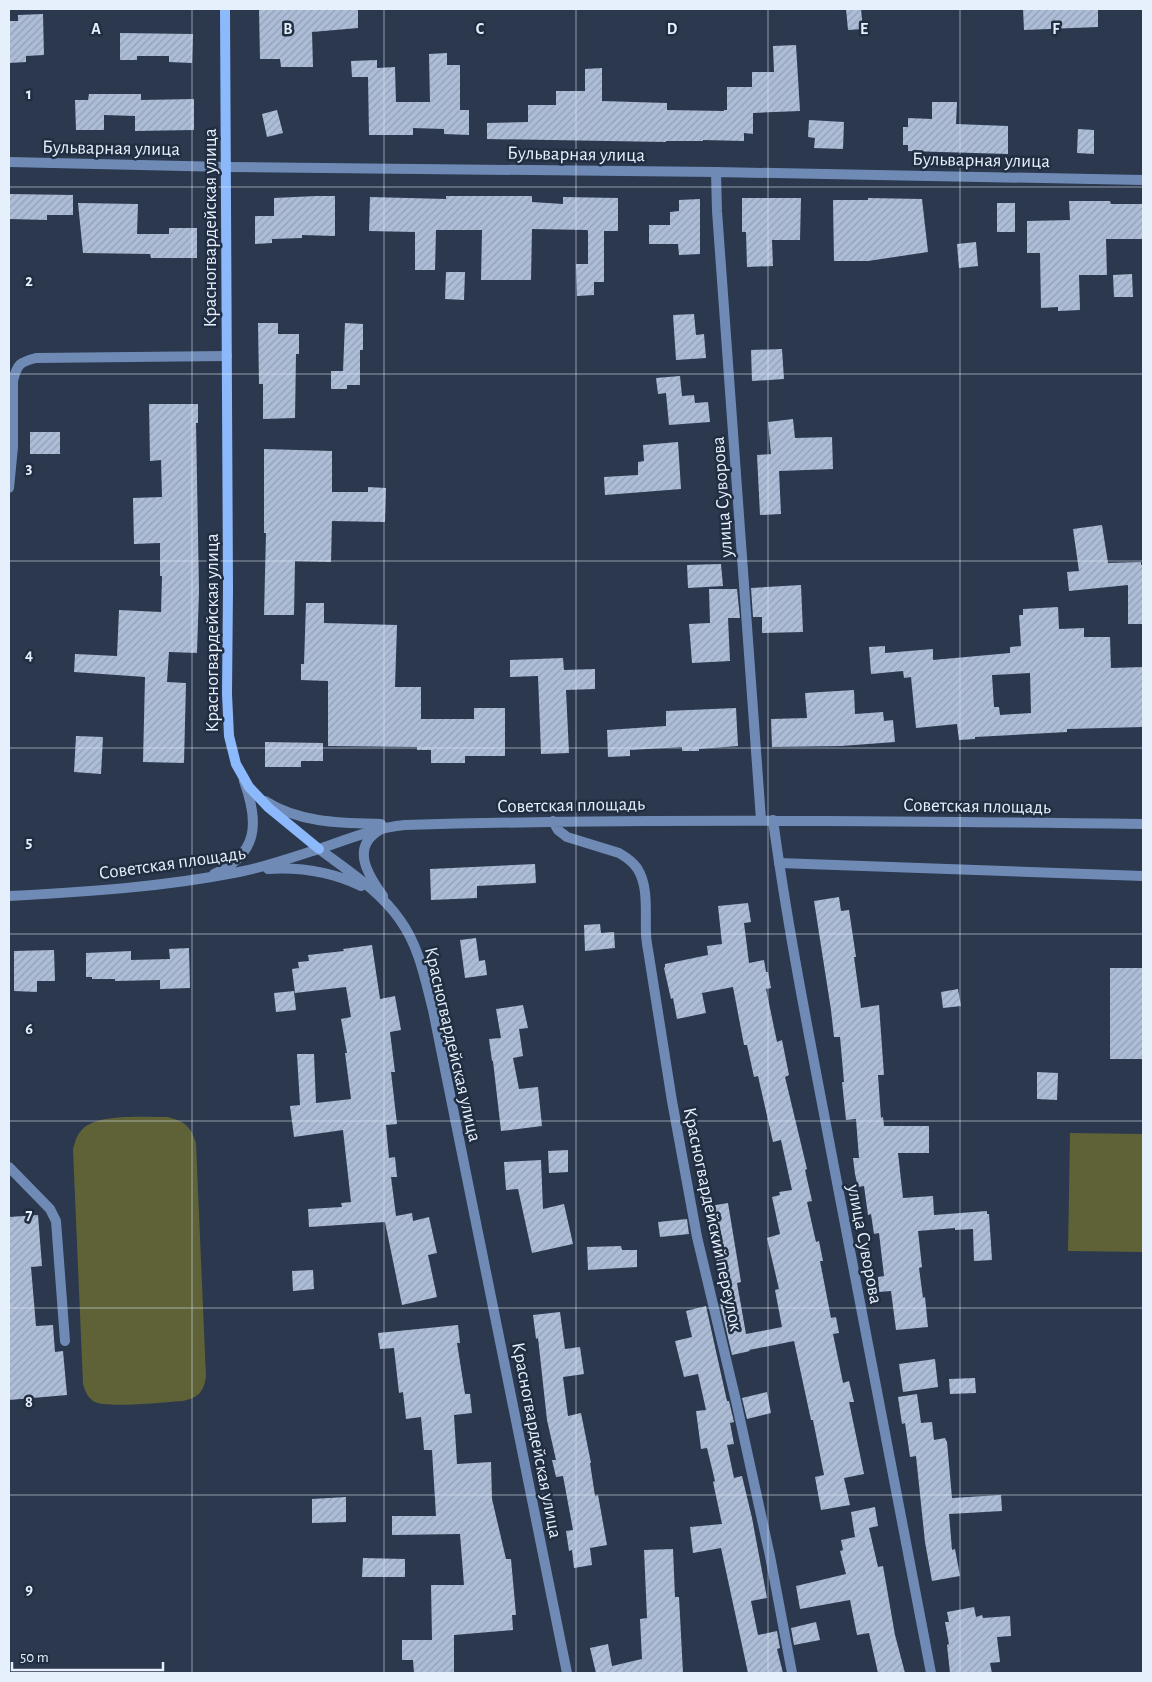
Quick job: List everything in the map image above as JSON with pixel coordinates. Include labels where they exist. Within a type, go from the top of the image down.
[{"type":"main road","name":"Красногвардейская улица","points":[[225,9],[227,167],[227,719],[231,751],[242,777],[269,808],[319,849]]},
{"type":"street","name":"Бульварная улица","points":[[9,162],[227,167],[716,172],[1143,180]]},
{"type":"street","name":"улица Суворова","points":[[716,172],[717,212],[761,820]]},
{"type":"street","points":[[9,488],[13,447],[11,381],[19,364],[36,358],[227,356]]},
{"type":"street","points":[[191,880],[209,875],[233,864],[247,848],[251,839],[254,821],[250,800],[242,777]]},
{"type":"street","points":[[258,797],[283,811],[314,820],[339,823],[405,825]]},
{"type":"street","name":"Советская площадь","points":[[9,896],[117,889],[240,872],[265,866],[385,827],[405,825],[553,821],[761,820],[1143,824]]},
{"type":"street","name":"улица Суворова","points":[[772,820],[786,911],[931,1673]]},
{"type":"street","name":"Красногвардейский переулок","points":[[553,821],[558,830],[567,837],[619,853],[627,858],[637,868],[641,876],[645,895],[646,936],[650,966],[672,1101],[696,1228],[741,1420],[770,1556],[792,1673]]},
{"type":"street","points":[[385,827],[376,832],[365,845],[364,864],[392,910]]},
{"type":"street","name":"Красногвардейская улица","points":[[319,849],[381,898],[400,919],[413,942],[426,981],[567,1673]]},
{"type":"street","points":[[779,863],[1143,876]]},
{"type":"street","points":[[240,872],[283,868],[327,874],[353,883],[381,898]]},
{"type":"street","points":[[9,1167],[50,1209],[56,1221],[65,1341]]},
{"type":"green space","points":[[125,1117],[168,1117],[186,1125],[196,1143],[205,1382],[202,1391],[197,1396],[183,1401],[122,1405],[99,1403],[89,1397],[83,1384],[73,1150],[77,1136],[86,1126],[94,1122]]},
{"type":"green space","points":[[1070,1133],[1143,1134],[1143,1252],[1068,1251]]},
{"type":"building","points":[[259,9],[358,9],[358,28],[312,32],[313,67],[281,67],[280,59],[260,59]]},
{"type":"building","points":[[846,9],[861,9],[863,29],[848,30]]},
{"type":"building","points":[[1023,9],[1098,9],[1098,27],[1024,30]]},
{"type":"building","points":[[43,14],[44,55],[26,56],[26,62],[9,63],[9,21],[18,21],[18,15]]},
{"type":"building","points":[[120,33],[193,34],[192,63],[169,62],[169,56],[137,56],[137,60],[120,60]]},
{"type":"building","points":[[796,45],[800,111],[753,113],[753,134],[744,133],[744,141],[703,140],[666,142],[487,139],[487,123],[528,122],[528,105],[556,105],[556,91],[585,91],[585,69],[602,68],[602,101],[667,103],[667,110],[724,111],[727,110],[727,87],[752,87],[752,72],[774,72],[773,46]]},
{"type":"building","points":[[447,53],[447,65],[460,65],[460,110],[469,110],[469,135],[444,134],[444,129],[413,128],[413,135],[369,135],[368,77],[352,77],[351,61],[377,60],[377,68],[395,67],[396,102],[430,102],[429,54]]},
{"type":"building","points":[[89,94],[141,94],[141,100],[194,99],[194,130],[135,131],[135,116],[104,115],[104,130],[76,130],[75,100],[88,100]]},
{"type":"building","points":[[932,102],[957,102],[956,124],[1008,126],[1008,154],[908,151],[908,145],[903,145],[903,127],[908,127],[908,118],[932,119]]},
{"type":"building","points":[[277,110],[283,133],[267,137],[262,114]]},
{"type":"building","points":[[809,120],[844,122],[843,149],[814,148],[815,138],[808,137]]},
{"type":"building","points":[[1078,129],[1094,130],[1094,154],[1077,153]]},
{"type":"building","points":[[9,194],[73,195],[73,215],[47,215],[47,220],[9,219]]},
{"type":"building","points":[[335,196],[335,236],[302,235],[302,238],[272,239],[272,243],[255,244],[255,216],[274,216],[274,198]]},
{"type":"building","points":[[446,196],[532,196],[532,202],[563,204],[563,197],[618,198],[618,231],[604,231],[604,282],[594,282],[594,295],[577,296],[576,264],[588,264],[587,230],[532,229],[531,280],[481,280],[482,230],[436,230],[435,270],[415,270],[415,232],[369,231],[370,197],[446,199]]},
{"type":"building","points":[[742,198],[801,198],[800,240],[772,240],[773,266],[747,267],[746,232],[742,232]]},
{"type":"building","points":[[868,198],[922,199],[928,252],[868,261],[834,261],[833,200],[868,200]]},
{"type":"building","points":[[700,199],[700,254],[679,255],[678,244],[649,244],[649,225],[670,225],[670,212],[679,211],[679,200]]},
{"type":"building","points":[[1069,201],[1110,201],[1111,204],[1143,204],[1143,239],[1106,239],[1107,275],[1079,275],[1080,310],[1058,311],[1058,307],[1041,308],[1040,253],[1027,253],[1027,221],[1070,220]]},
{"type":"building","points":[[78,203],[138,204],[137,234],[169,234],[169,228],[197,228],[197,258],[151,258],[150,254],[83,253]]},
{"type":"building","points":[[997,203],[1015,203],[1015,232],[997,232]]},
{"type":"building","points":[[976,242],[978,266],[959,268],[957,244]]},
{"type":"building","points":[[446,272],[465,272],[464,300],[445,299]]},
{"type":"building","points":[[1132,274],[1133,297],[1114,297],[1113,275]]},
{"type":"building","points":[[694,314],[696,335],[704,334],[706,358],[676,360],[673,315]]},
{"type":"building","points":[[258,323],[278,323],[278,334],[299,334],[299,354],[296,354],[295,418],[263,419],[263,384],[259,384]]},
{"type":"building","points":[[345,323],[363,324],[363,350],[360,350],[360,385],[347,385],[347,389],[331,389],[331,371],[343,371]]},
{"type":"building","points":[[782,349],[784,379],[752,381],[751,350]]},
{"type":"building","points":[[680,376],[682,396],[694,395],[695,403],[708,402],[710,422],[669,425],[666,393],[658,394],[656,378]]},
{"type":"building","points":[[149,404],[198,404],[198,423],[196,423],[199,591],[197,653],[169,652],[167,682],[186,683],[184,763],[143,762],[145,677],[74,672],[75,654],[117,656],[119,610],[161,612],[162,576],[160,576],[160,543],[134,544],[133,498],[162,497],[161,460],[150,461]]},
{"type":"building","points":[[793,419],[795,438],[832,437],[833,469],[779,471],[781,514],[760,515],[757,455],[771,454],[768,422]]},
{"type":"building","points":[[30,432],[60,432],[60,454],[30,454]]},
{"type":"building","points":[[678,442],[681,489],[605,495],[604,477],[638,475],[638,462],[644,461],[643,445]]},
{"type":"building","points":[[264,449],[332,451],[332,492],[368,492],[368,487],[386,488],[385,522],[332,521],[331,562],[295,561],[294,615],[264,615],[266,533],[264,533]]},
{"type":"building","points":[[1102,525],[1108,563],[1141,562],[1141,565],[1143,565],[1143,624],[1128,624],[1128,585],[1069,591],[1067,572],[1079,571],[1073,529]]},
{"type":"building","points":[[721,564],[723,586],[688,588],[687,565]]},
{"type":"building","points":[[801,585],[803,632],[762,633],[762,617],[753,617],[751,588]]},
{"type":"building","points":[[709,589],[737,589],[740,618],[728,618],[730,661],[692,663],[689,624],[710,623]]},
{"type":"building","points":[[306,603],[324,603],[324,623],[397,625],[395,687],[421,687],[421,719],[474,719],[474,708],[505,708],[505,756],[465,756],[465,763],[431,763],[431,750],[417,750],[417,747],[328,746],[328,681],[301,680],[301,664],[304,664]]},
{"type":"building","points":[[1058,607],[1059,629],[1084,628],[1084,637],[1110,637],[1111,668],[1143,667],[1143,727],[1067,729],[1067,732],[975,737],[975,739],[959,740],[957,724],[916,728],[911,677],[904,678],[903,671],[871,674],[869,647],[885,646],[885,653],[933,649],[933,660],[1010,653],[1010,647],[1021,646],[1019,615],[1023,615],[1023,609]],"holes":[[[1030,673],[1031,713],[1000,715],[999,707],[994,707],[992,675]]]},
{"type":"building","points":[[563,658],[564,670],[595,669],[595,689],[566,690],[569,753],[541,754],[538,676],[510,677],[510,660]]},
{"type":"building","points":[[854,690],[855,714],[883,712],[884,721],[893,720],[895,742],[841,746],[772,747],[771,719],[807,718],[805,693]]},
{"type":"building","points":[[736,708],[738,746],[699,749],[699,751],[682,751],[682,747],[630,750],[630,756],[608,757],[607,730],[666,726],[666,711]]},
{"type":"building","points":[[76,736],[103,737],[101,774],[74,772]]},
{"type":"building","points":[[265,742],[323,743],[323,761],[301,761],[301,767],[265,767]]},
{"type":"building","points":[[535,864],[536,883],[477,886],[477,898],[431,900],[430,869]]},
{"type":"building","points":[[839,897],[841,911],[849,910],[861,1008],[879,1005],[884,1075],[878,1075],[881,1118],[883,1117],[884,1126],[929,1126],[929,1153],[898,1153],[903,1198],[933,1196],[934,1215],[987,1211],[987,1214],[989,1214],[992,1260],[974,1261],[973,1229],[955,1230],[955,1228],[918,1231],[922,1267],[919,1268],[923,1298],[925,1297],[928,1327],[896,1330],[891,1291],[879,1292],[878,1277],[884,1276],[879,1233],[874,1234],[871,1214],[868,1215],[864,1186],[858,1187],[855,1174],[853,1158],[859,1158],[856,1119],[846,1120],[840,1037],[834,1037],[814,901]]},
{"type":"building","points":[[748,903],[751,922],[744,923],[749,963],[764,960],[766,972],[768,972],[771,988],[766,989],[777,1042],[782,1040],[789,1075],[785,1077],[807,1169],[805,1170],[812,1201],[807,1202],[816,1242],[819,1241],[823,1261],[820,1261],[831,1318],[836,1317],[839,1333],[833,1334],[843,1383],[849,1381],[854,1402],[849,1402],[864,1474],[844,1478],[850,1505],[821,1510],[815,1477],[824,1475],[794,1341],[732,1355],[720,1303],[723,1303],[710,1217],[712,1216],[710,1206],[728,1203],[741,1282],[737,1283],[746,1334],[782,1327],[775,1290],[779,1289],[767,1238],[780,1234],[772,1197],[780,1195],[779,1192],[792,1190],[781,1140],[773,1142],[758,1076],[754,1077],[747,1045],[744,1045],[733,987],[702,993],[706,1013],[677,1019],[664,968],[665,964],[708,955],[707,946],[722,944],[718,906]]},
{"type":"building","points":[[600,924],[601,933],[614,932],[615,948],[585,951],[584,925]]},
{"type":"building","points":[[476,938],[479,961],[485,960],[487,975],[465,978],[460,940]]},
{"type":"building","points":[[372,945],[380,999],[395,996],[401,1030],[390,1032],[395,1072],[391,1072],[397,1124],[386,1125],[389,1158],[395,1157],[397,1177],[391,1177],[396,1216],[412,1213],[413,1221],[429,1217],[437,1253],[428,1255],[437,1297],[402,1305],[385,1222],[309,1227],[308,1209],[342,1207],[341,1203],[351,1202],[343,1130],[294,1137],[290,1106],[300,1105],[297,1054],[314,1054],[316,1103],[351,1099],[345,1053],[347,1053],[341,1019],[351,1017],[346,987],[295,993],[292,969],[299,968],[298,962],[309,961],[308,955],[344,951],[343,949]]},
{"type":"building","points":[[189,948],[190,988],[160,989],[160,980],[115,981],[115,979],[92,979],[92,977],[86,977],[86,953],[131,951],[131,960],[170,959],[169,949]]},
{"type":"building","points":[[54,950],[55,981],[37,981],[37,992],[14,991],[14,951]]},
{"type":"building","points":[[1110,968],[1143,968],[1143,1059],[1110,1059]]},
{"type":"building","points":[[958,989],[961,1006],[943,1008],[941,992]]},
{"type":"building","points":[[294,991],[296,1010],[276,1012],[274,993]]},
{"type":"building","points":[[523,1005],[528,1028],[519,1029],[523,1056],[513,1058],[519,1089],[538,1087],[542,1126],[501,1131],[489,1039],[501,1038],[496,1009]]},
{"type":"building","points":[[1037,1072],[1058,1073],[1057,1100],[1037,1099]]},
{"type":"building","points":[[568,1150],[568,1172],[549,1173],[548,1151]]},
{"type":"building","points":[[541,1160],[543,1209],[564,1204],[573,1244],[532,1253],[518,1189],[506,1190],[504,1162]]},
{"type":"building","points":[[38,1215],[42,1266],[31,1267],[36,1326],[53,1325],[55,1352],[63,1351],[67,1395],[9,1400],[9,1217]]},
{"type":"building","points":[[687,1219],[689,1234],[660,1237],[658,1222]]},
{"type":"building","points":[[621,1246],[622,1250],[637,1250],[637,1267],[588,1270],[587,1247]]},
{"type":"building","points":[[313,1270],[314,1289],[293,1291],[292,1271]]},
{"type":"building","points":[[706,1306],[727,1401],[729,1401],[734,1422],[730,1423],[734,1444],[727,1445],[734,1478],[742,1476],[767,1598],[751,1601],[758,1635],[777,1631],[780,1648],[777,1649],[783,1673],[748,1673],[721,1548],[693,1553],[690,1527],[722,1524],[707,1448],[701,1449],[696,1411],[706,1410],[698,1374],[684,1377],[675,1341],[692,1337],[686,1311]]},
{"type":"building","points":[[560,1312],[565,1349],[580,1347],[584,1374],[563,1377],[568,1416],[581,1413],[591,1463],[595,1496],[598,1495],[607,1545],[590,1548],[592,1565],[574,1568],[572,1550],[569,1551],[566,1531],[573,1530],[563,1476],[556,1477],[552,1460],[556,1460],[547,1420],[538,1338],[536,1339],[533,1315]]},
{"type":"building","points":[[458,1325],[460,1343],[457,1343],[465,1394],[470,1394],[472,1413],[454,1415],[457,1464],[491,1462],[492,1499],[506,1559],[511,1559],[516,1615],[512,1615],[513,1630],[454,1635],[454,1673],[414,1673],[413,1660],[402,1660],[402,1640],[432,1640],[431,1585],[464,1585],[460,1534],[392,1535],[392,1516],[436,1516],[432,1450],[424,1450],[421,1417],[406,1419],[403,1392],[399,1393],[394,1348],[380,1349],[378,1333]]},
{"type":"building","points":[[935,1359],[938,1387],[903,1392],[899,1364]]},
{"type":"building","points":[[975,1378],[976,1393],[950,1394],[949,1379]]},
{"type":"building","points":[[767,1392],[771,1413],[747,1419],[742,1398]]},
{"type":"building","points":[[917,1394],[921,1423],[932,1422],[934,1440],[945,1438],[947,1442],[952,1498],[1001,1495],[1002,1511],[949,1514],[952,1550],[955,1549],[960,1576],[932,1581],[925,1542],[916,1456],[910,1457],[905,1423],[902,1424],[898,1397]]},
{"type":"building","points":[[346,1497],[346,1522],[312,1523],[312,1499]]},
{"type":"building","points":[[875,1507],[878,1526],[869,1528],[878,1567],[883,1566],[895,1635],[905,1673],[878,1673],[869,1633],[857,1635],[850,1600],[800,1609],[796,1586],[846,1574],[840,1551],[843,1550],[841,1540],[855,1537],[851,1512]]},
{"type":"building","points":[[673,1549],[675,1597],[679,1597],[683,1673],[596,1673],[590,1648],[608,1644],[612,1666],[642,1659],[640,1619],[647,1618],[644,1550]]},
{"type":"building","points":[[363,1558],[405,1559],[405,1577],[362,1577]]},
{"type":"building","points":[[974,1607],[976,1617],[982,1615],[983,1618],[1010,1616],[1011,1636],[997,1637],[1000,1662],[990,1663],[992,1673],[950,1673],[947,1645],[949,1644],[945,1622],[949,1622],[947,1612]]},
{"type":"building","points":[[816,1622],[820,1640],[794,1645],[791,1628]]}]
